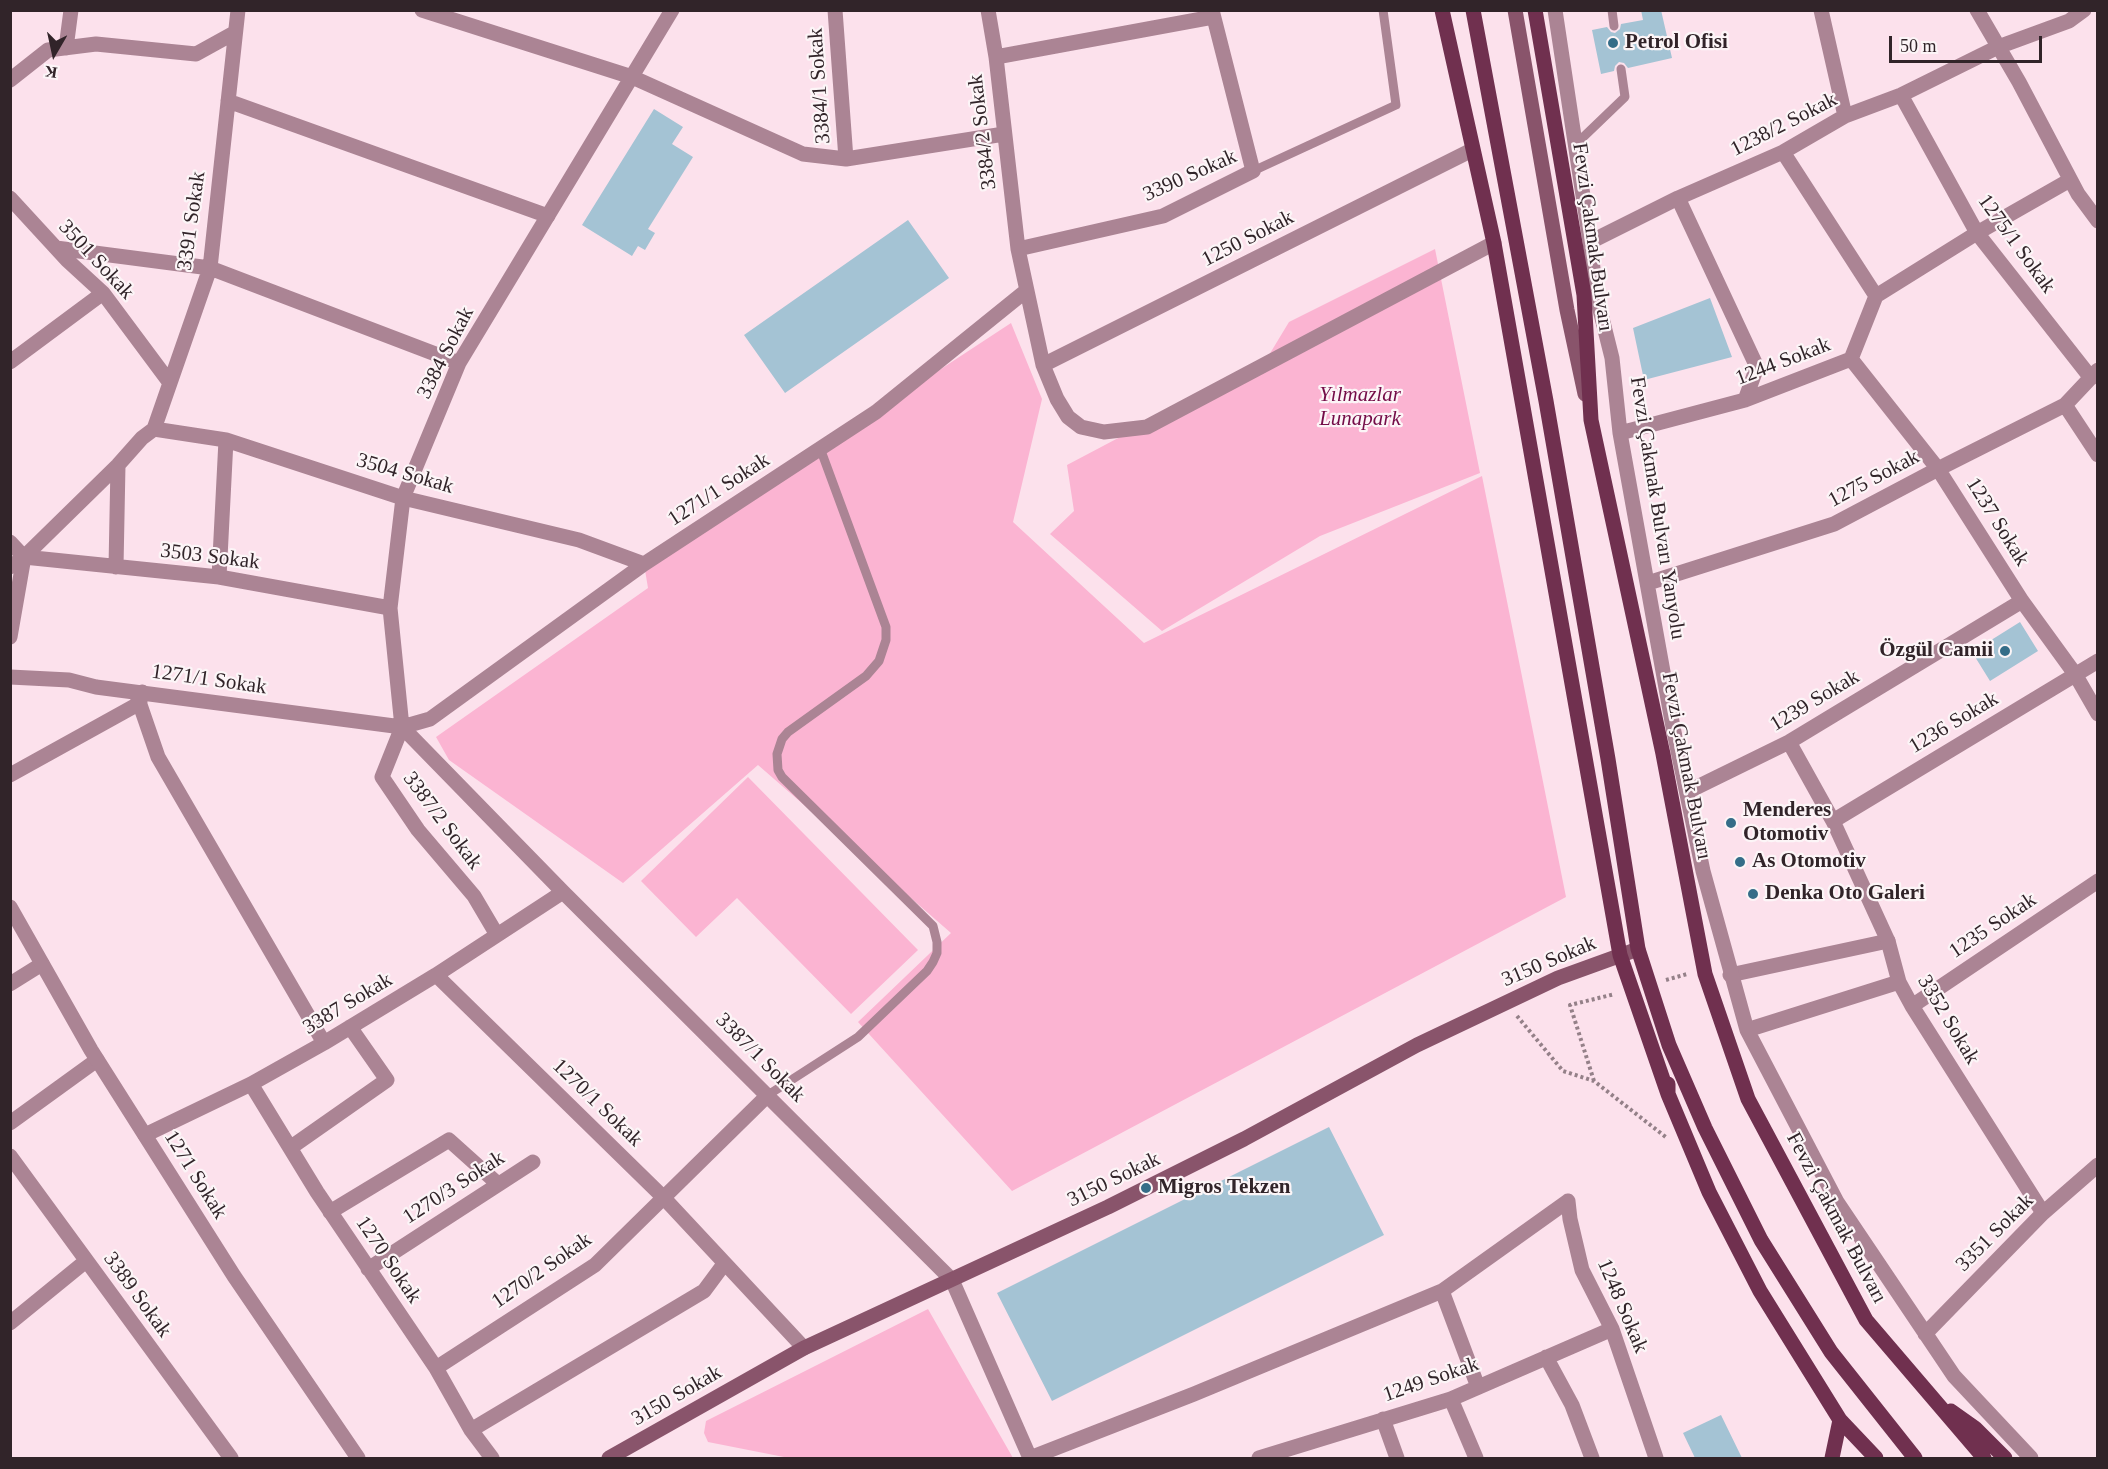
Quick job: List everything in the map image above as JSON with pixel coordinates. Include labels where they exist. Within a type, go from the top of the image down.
[{"type":"main road","points":[[1442,10],[1494,243],[1620,955],[1668,1094],[1709,1192],[1760,1291],[1840,1420],[1876,1458]]},
{"type":"main road","points":[[1473,10],[1548,412],[1608,759],[1638,949],[1670,1045],[1705,1128],[1761,1240],[1831,1352],[1915,1458]]},
{"type":"main road","points":[[1515,10],[1567,310],[1591,420]]},
{"type":"main road","name":"Fevzi Çakmak Bulvarı","points":[[1535,10],[1584,295],[1591,420],[1663,754],[1708,985],[1749,1100],[1866,1320],[1984,1458]]},
{"type":"main road","name":"3150 Sokak","points":[[611,1458],[804,1348],[1139,1191],[1244,1138],[1417,1045],[1558,978],[1638,949]]},
{"type":"main road","points":[[1668,1094],[1670,1045]]},
{"type":"main road","points":[[1929,1394],[1974,1428],[2005,1458]]},
{"type":"main road","points":[[1832,1458],[1840,1420]]},
{"type":"street","points":[[66,48],[71,10]]},
{"type":"street","name":"3391 Sokak","points":[[153,429],[210,268],[238,10]]},
{"type":"street","points":[[422,10],[632,77],[803,154],[846,159],[1005,134]]},
{"type":"street","name":"3384 Sokak","points":[[402,727],[390,608],[403,498],[459,363],[672,10]]},
{"type":"street","name":"3384/1 Sokak","points":[[835,10],[846,159]]},
{"type":"street","name":"3384/2 Sokak","points":[[988,10],[996,57],[1018,249],[1043,366],[1057,399],[1068,417],[1081,427],[1104,432],[1147,427],[1494,243]]},
{"type":"street","name":"Fevzi Çakmak Bulvarı Yanyolu","points":[[1555,10],[1596,294],[1612,358],[1620,433],[1673,727],[1703,871],[1747,1030],[1837,1202],[1954,1376],[2031,1458]]},
{"type":"street","points":[[1821,10],[1845,116]]},
{"type":"street","points":[[1977,10],[2070,180],[2097,221]]},
{"type":"street","name":"1238/2 Sokak","points":[[1590,242],[1678,198],[1783,152],[1845,116],[1901,95],[1998,46],[2065,16],[2084,10]]},
{"type":"street","points":[[996,57],[1213,14]]},
{"type":"street","name":"3390 Sokak","points":[[1018,249],[1163,216],[1253,171],[1213,14]]},
{"type":"street","points":[[10,80],[48,50],[96,44],[196,54],[234,33]]},
{"type":"street","name":"1275/1 Sokak","points":[[1901,95],[1977,233],[2094,374]]},
{"type":"street","points":[[228,100],[548,216]]},
{"type":"street","name":"1250 Sokak","points":[[1043,366],[1472,150]]},
{"type":"street","points":[[1783,152],[1876,296],[1977,233],[2070,180]]},
{"type":"street","name":"3501 Sokak","points":[[10,198],[56,248],[103,293],[170,383]]},
{"type":"street","points":[[1678,198],[1757,366],[1745,400]]},
{"type":"street","points":[[56,248],[210,268],[459,363]]},
{"type":"street","name":"1271/1 Sokak","points":[[10,677],[69,680],[141,698],[402,727],[430,719],[644,564],[876,412],[1027,290]]},
{"type":"street","points":[[10,362],[103,293]]},
{"type":"street","name":"1244 Sokak","points":[[1620,433],[1745,400],[1851,359],[1876,296]]},
{"type":"street","name":"1237 Sokak","points":[[1851,359],[1938,469],[2022,601],[2075,674],[2097,714]]},
{"type":"street","name":"1275 Sokak","points":[[1648,583],[1833,524],[2065,405],[2094,374]]},
{"type":"street","points":[[2065,405],[2097,455]]},
{"type":"street","points":[[10,567],[24,557],[153,429]]},
{"type":"street","name":"3504 Sokak","points":[[153,429],[226,440],[403,498],[579,540],[644,564]]},
{"type":"street","points":[[219,577],[226,440]]},
{"type":"street","points":[[116,567],[118,465]]},
{"type":"street","points":[[10,542],[24,557]]},
{"type":"street","points":[[10,637],[24,557]]},
{"type":"street","name":"3503 Sokak","points":[[24,557],[219,577],[390,608]]},
{"type":"street","name":"1239 Sokak","points":[[1687,792],[1789,742],[2022,601]]},
{"type":"street","name":"1236 Sokak","points":[[1833,821],[2097,661]]},
{"type":"street","points":[[10,775],[141,698],[158,757],[324,1043]]},
{"type":"street","name":"3387/1 Sokak","points":[[402,727],[952,1280],[1030,1458]]},
{"type":"street","name":"3387/2 Sokak","points":[[402,727],[382,777],[418,830],[474,896],[497,935]]},
{"type":"street","name":"3352 Sokak","points":[[1789,742],[1833,821],[1888,941],[1899,982],[2043,1213]]},
{"type":"street","name":"1235 Sokak","points":[[1912,1006],[2097,881]]},
{"type":"street","name":"3387 Sokak","points":[[145,1135],[251,1084],[324,1043],[436,975],[564,892]]},
{"type":"street","name":"1271 Sokak","points":[[10,906],[97,1060],[234,1276],[358,1458]]},
{"type":"street","points":[[1730,975],[1888,941]]},
{"type":"street","points":[[10,984],[42,964]]},
{"type":"street","name":"1270/1 Sokak","points":[[436,975],[663,1197],[804,1348]]},
{"type":"street","points":[[1747,1030],[1899,982]]},
{"type":"street","points":[[290,1148],[387,1080],[350,1027]]},
{"type":"street","points":[[10,1123],[97,1060]]},
{"type":"street","name":"1270 Sokak","points":[[251,1084],[330,1212],[436,1368],[471,1430],[492,1458]]},
{"type":"street","name":"1270/2 Sokak","points":[[436,1368],[595,1265],[768,1095]]},
{"type":"street","points":[[330,1212],[449,1140],[498,1184]]},
{"type":"street","name":"3389 Sokak","points":[[10,1156],[231,1458]]},
{"type":"street","name":"1270/3 Sokak","points":[[368,1269],[532,1162]]},
{"type":"street","name":"3351 Sokak","points":[[1925,1334],[2043,1213],[2097,1165]]},
{"type":"street","name":"1248 Sokak","points":[[1442,1291],[1568,1201],[1582,1270],[1612,1329],[1656,1458]]},
{"type":"street","points":[[10,1323],[86,1261]]},
{"type":"street","points":[[471,1430],[704,1291],[724,1264]]},
{"type":"street","points":[[1030,1458],[1194,1394],[1442,1291],[1478,1387]]},
{"type":"street","name":"1249 Sokak","points":[[1259,1458],[1299,1453],[1383,1419],[1451,1399],[1612,1329]]},
{"type":"street","points":[[1546,1357],[1572,1405],[1592,1458]]},
{"type":"street","points":[[1451,1399],[1476,1458]]},
{"type":"street","points":[[1383,1419],[1397,1458]]},
{"type":"street","points":[[611,1458],[619,1458]]},
{"type":"lane","points":[[1253,171],[1396,105],[1383,10]]},
{"type":"lane","points":[[1612,10],[1614,26]]},
{"type":"lane","points":[[1575,145],[1625,97],[1621,69]]},
{"type":"lane","points":[[768,1095],[858,1037],[927,971],[937,953],[933,926],[782,777],[778,770],[777,754],[782,739],[788,732],[866,676],[879,661],[886,640],[886,627],[820,448]]},
{"type":"path","points":[[1506,1003],[1563,1071],[1594,1081],[1668,1139]]},
{"type":"green space","name":"Yılmazlar Lunapark","points":[[1435,249],[1480,473],[1320,536],[1162,631],[1050,534],[1074,511],[1067,465],[1266,360],[1289,322]]},
{"type":"green space","points":[[1011,323],[1042,399],[1013,522],[1144,643],[1482,476],[1566,897],[1012,1191],[858,1022],[951,933],[758,765],[623,883],[449,760],[436,737],[648,588],[644,564]]},
{"type":"green space","points":[[748,777],[918,950],[851,1014],[737,898],[696,937],[641,881]]},
{"type":"green space","points":[[928,1309],[1013,1458],[789,1458],[708,1442],[704,1433],[706,1421]]},
{"type":"building","points":[[1641,10],[1661,10],[1672,58],[1628,68],[1624,63],[1619,62],[1614,71],[1601,74],[1592,30],[1607,27],[1615,33],[1620,29],[1621,24],[1643,20]]},
{"type":"building","points":[[654,109],[683,127],[672,144],[693,157],[648,229],[655,233],[645,250],[638,246],[632,256],[582,225]]},
{"type":"building","points":[[908,220],[949,278],[785,393],[744,335]]},
{"type":"building","points":[[1710,298],[1732,357],[1644,380],[1633,328]]},
{"type":"building","name":"Özgül Camii","points":[[2020,622],[2038,651],[1990,681],[1972,652]]},
{"type":"building","points":[[1329,1127],[1384,1235],[1052,1401],[997,1293]]},
{"type":"building","points":[[1721,1415],[1742,1458],[1695,1458],[1683,1433]]},
{"type":"place","name":"Petrol Ofisi","points":[[1613,43]]},
{"type":"place","name":"Özgül Camii","points":[[2005,651]]},
{"type":"place","name":"Menderes Otomotiv","points":[[1731,823]]},
{"type":"place","name":"As Otomotiv","points":[[1740,862]]},
{"type":"place","name":"Denka Oto Galeri","points":[[1753,894]]},
{"type":"place","name":"Migros Tekzen","points":[[1146,1188]]}]
